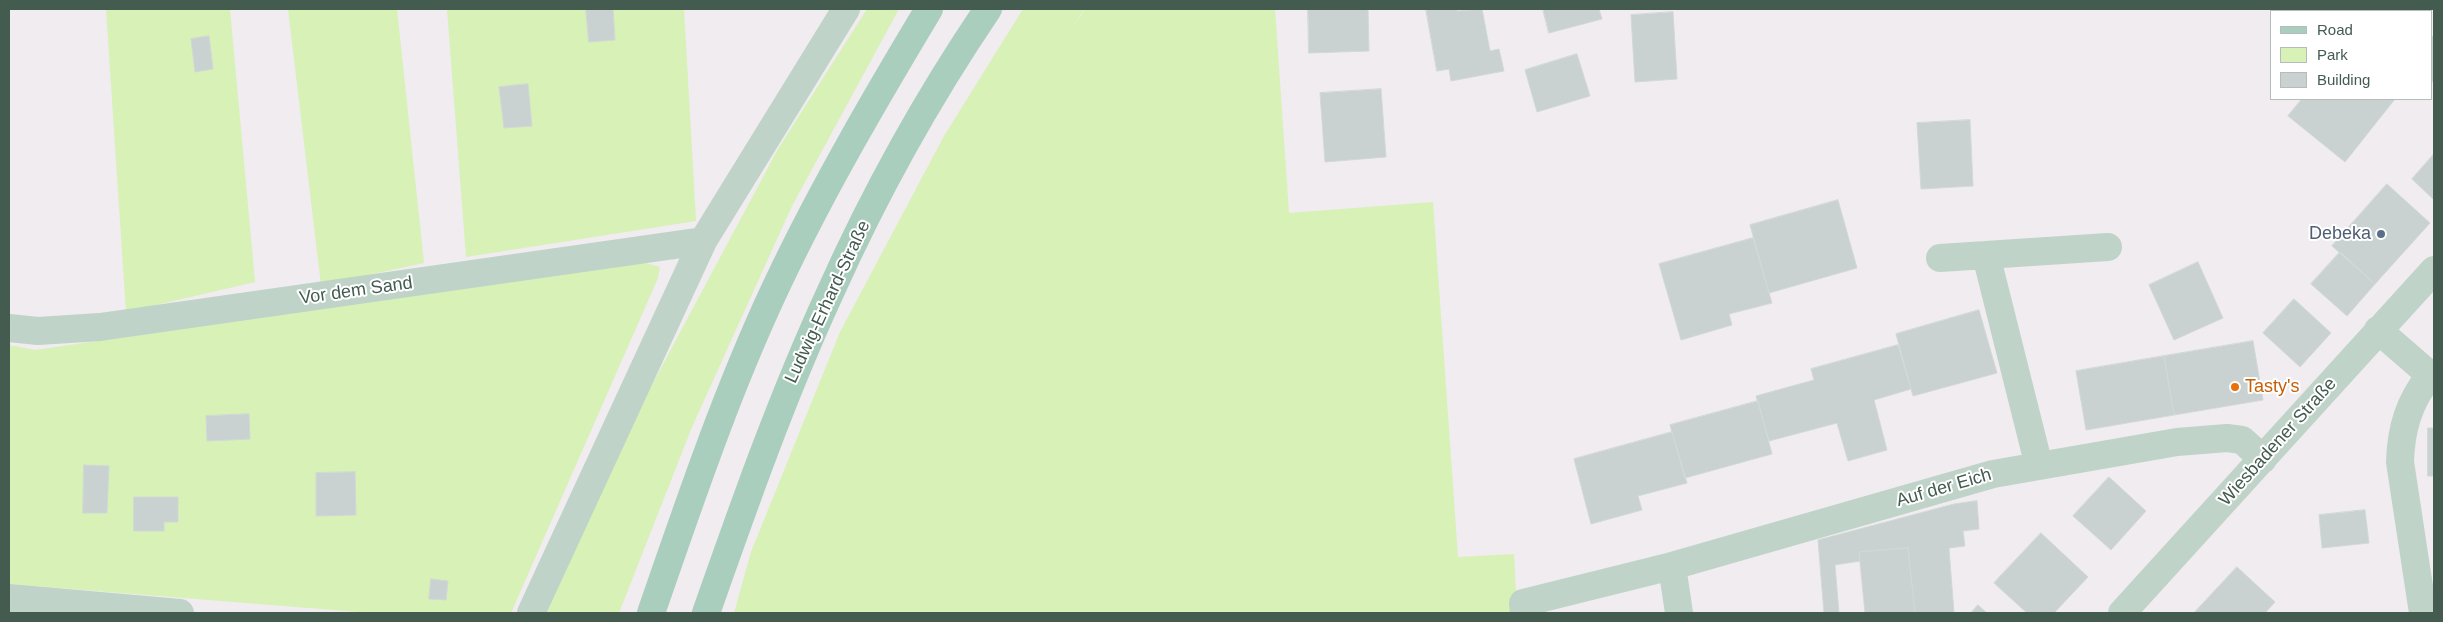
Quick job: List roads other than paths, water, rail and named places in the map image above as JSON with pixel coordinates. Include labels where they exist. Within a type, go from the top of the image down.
[{"type":"main road","points":[[651,613],[697,481],[732,391],[783,271],[882,87],[929,9]]},
{"type":"main road","name":"Ludwig-Erhard-Straße","points":[[706,613],[784,401],[830,292],[876,199],[926,110],[988,9]]},
{"type":"street","points":[[531,613],[703,241],[846,9]]},
{"type":"street","name":"Vor dem Sand","points":[[9,328],[38,332],[100,327],[703,241]]},
{"type":"street","points":[[1940,258],[2108,247]]},
{"type":"street","points":[[1986,255],[2039,466]]},
{"type":"street","name":"Wiesbadener Straße","points":[[2122,613],[2434,270]]},
{"type":"street","points":[[2378,330],[2432,375],[2416,393],[2400,442],[2400,462],[2423,613]]},
{"type":"street","name":"Auf der Eich","points":[[1524,613],[1523,603],[1672,566],[1993,474],[2177,442],[2227,438],[2242,440],[2263,459]]},
{"type":"street","points":[[1672,566],[1679,613]]},
{"type":"street","points":[[9,598],[180,613]]},
{"type":"place","name":"Debeka","points":[[2381,234]]},
{"type":"place","name":"Tasty's","points":[[2235,387]]}]
